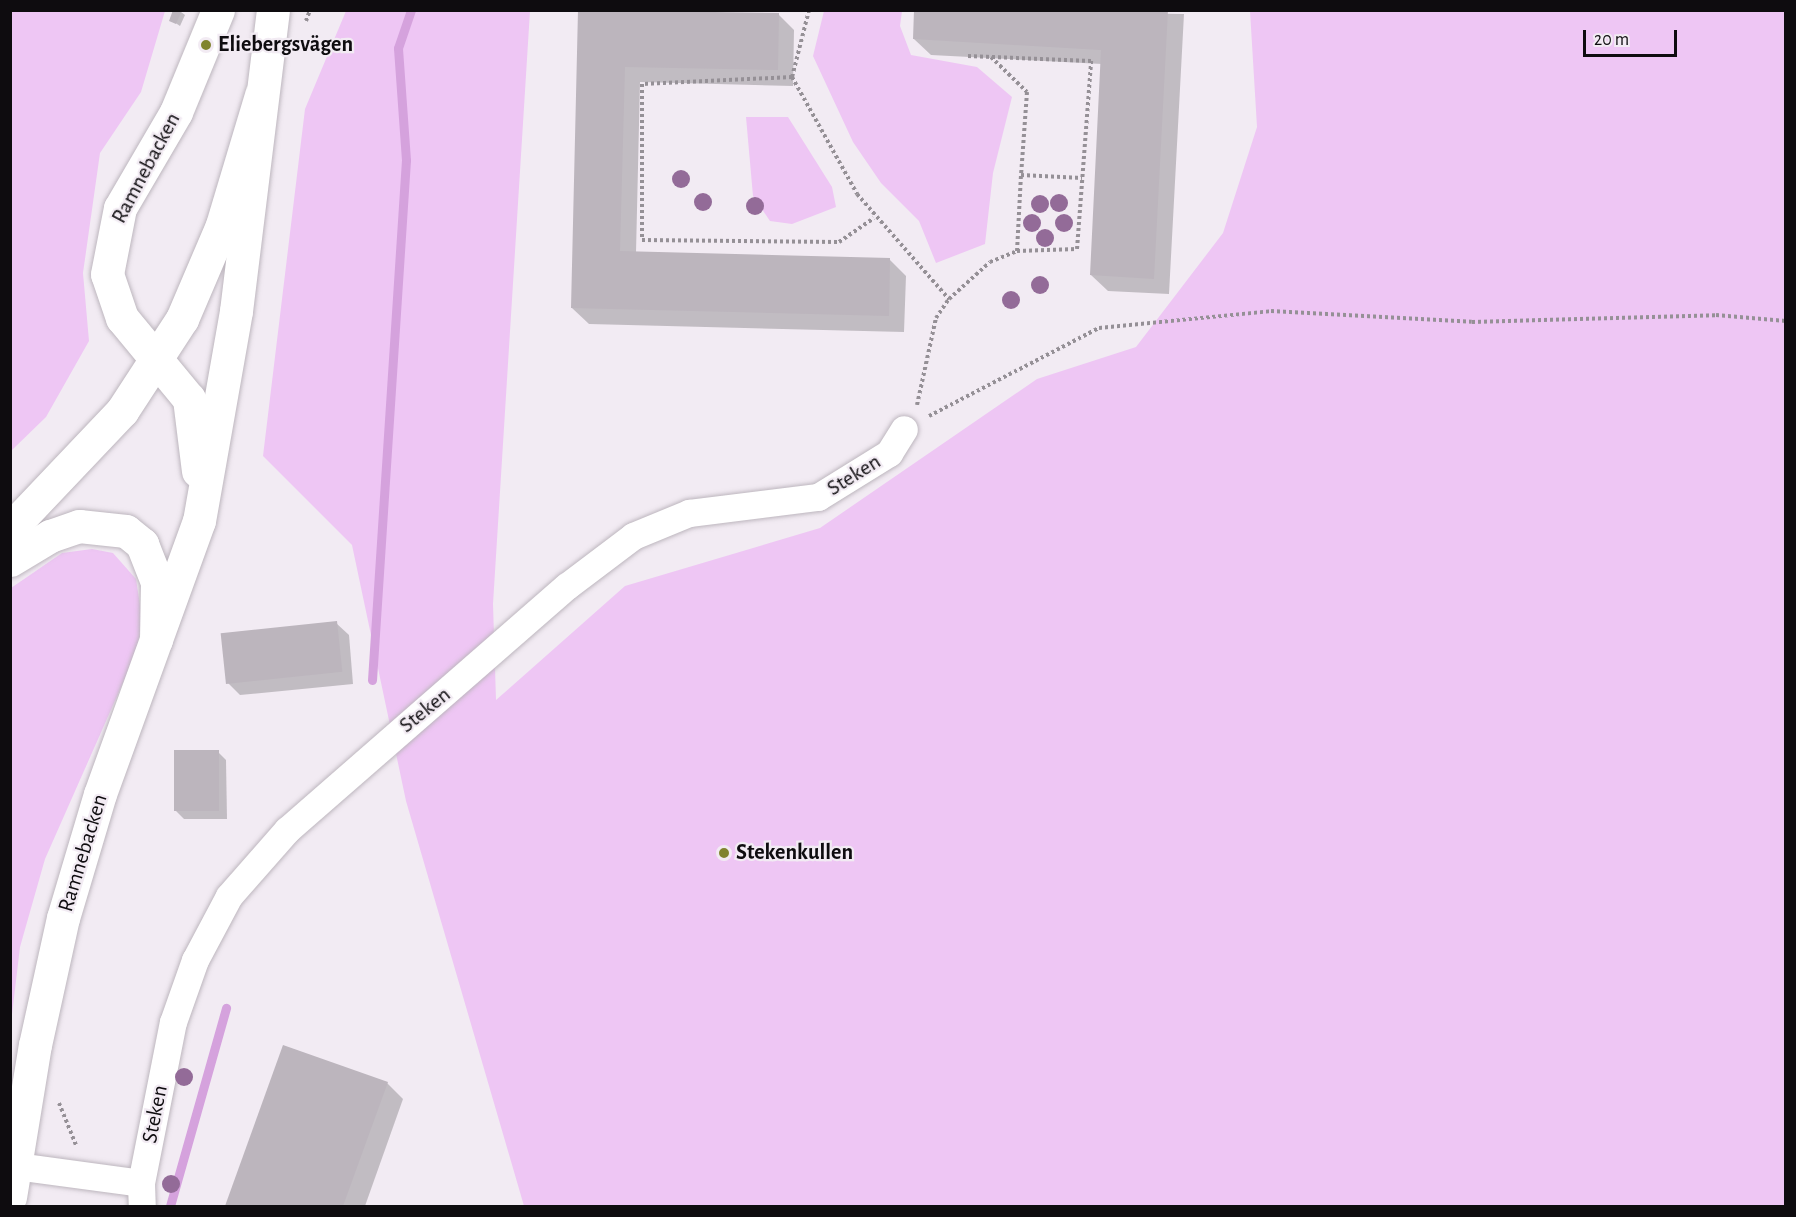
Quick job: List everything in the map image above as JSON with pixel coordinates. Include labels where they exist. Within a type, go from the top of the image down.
[{"type":"main road","name":"Ramnebacken","points":[[200,521],[194,417],[176,377],[122,318],[112,299],[108,249],[120,208],[176,112],[218,10]]},
{"type":"main road","name":"Ramnebacken","points":[[10,1197],[34,1045],[63,918],[156,640],[200,521],[236,311],[273,10]]},
{"type":"main road","points":[[10,529],[122,411],[159,358],[201,279],[261,95]]},
{"type":"main road","points":[[10,560],[50,536],[79,526],[126,531],[142,544],[156,582],[156,640]]},
{"type":"street","name":"Steken","points":[[142,1195],[173,1022],[195,960],[229,896],[287,830],[567,586],[633,536],[689,513],[818,497],[889,453],[904,429]]},
{"type":"street","points":[[16,1166],[142,1195]]},
{"type":"path","points":[[809,10],[792,77],[827,148],[874,218],[949,299]]},
{"type":"path","points":[[904,429],[928,374],[936,318],[949,299],[990,262],[1017,251],[1077,249],[1090,61],[967,56]]},
{"type":"path","points":[[991,57],[1027,93],[1017,251]]},
{"type":"path","points":[[792,77],[642,84],[642,240],[839,242],[874,218]]},
{"type":"path","points":[[1021,175],[1082,178]]},
{"type":"path","points":[[904,429],[1099,328],[1271,311],[1472,322],[1716,315],[1785,321]]},
{"type":"shaded area","points":[[11,10],[165,11],[141,92],[100,153],[83,273],[89,341],[46,417],[11,451]]},
{"type":"shaded area","points":[[346,11],[530,11],[493,604],[496,700],[625,586],[820,528],[1037,379],[1136,347],[1223,233],[1257,127],[1250,11],[1785,11],[1785,1206],[524,1206],[406,801],[352,545],[263,456],[305,109]]},
{"type":"shaded area","points":[[824,11],[902,11],[900,26],[911,55],[977,67],[1012,97],[993,173],[985,244],[936,263],[919,221],[881,183],[853,142],[813,56]]},
{"type":"shaded area","points":[[746,117],[788,117],[832,187],[836,207],[792,224],[770,221],[753,196]]},
{"type":"shaded area","points":[[92,549],[113,553],[136,579],[142,618],[137,651],[45,859],[20,947],[11,1023],[11,588],[62,553]]},
{"type":"building","points":[[173,10],[182,10],[176,24],[169,21]]},
{"type":"building","points":[[578,10],[779,13],[778,70],[625,67],[620,251],[890,258],[889,316],[571,308]]},
{"type":"building","points":[[914,10],[1168,10],[1154,279],[1090,275],[1101,50],[913,39]]},
{"type":"building","points":[[337,621],[342,672],[226,684],[221,633]]},
{"type":"building","points":[[174,750],[219,750],[219,811],[174,811]]},
{"type":"building","points":[[283,1045],[388,1082],[343,1206],[225,1206]]},
{"type":"waterway","points":[[372,680],[406,160],[398,48],[411,10]]},
{"type":"waterway","points":[[170,1206],[226,1008]]},
{"type":"place","name":"Eliebergsvägen","points":[[206,45]]},
{"type":"place","name":"Stekenkullen","points":[[724,853]]}]
